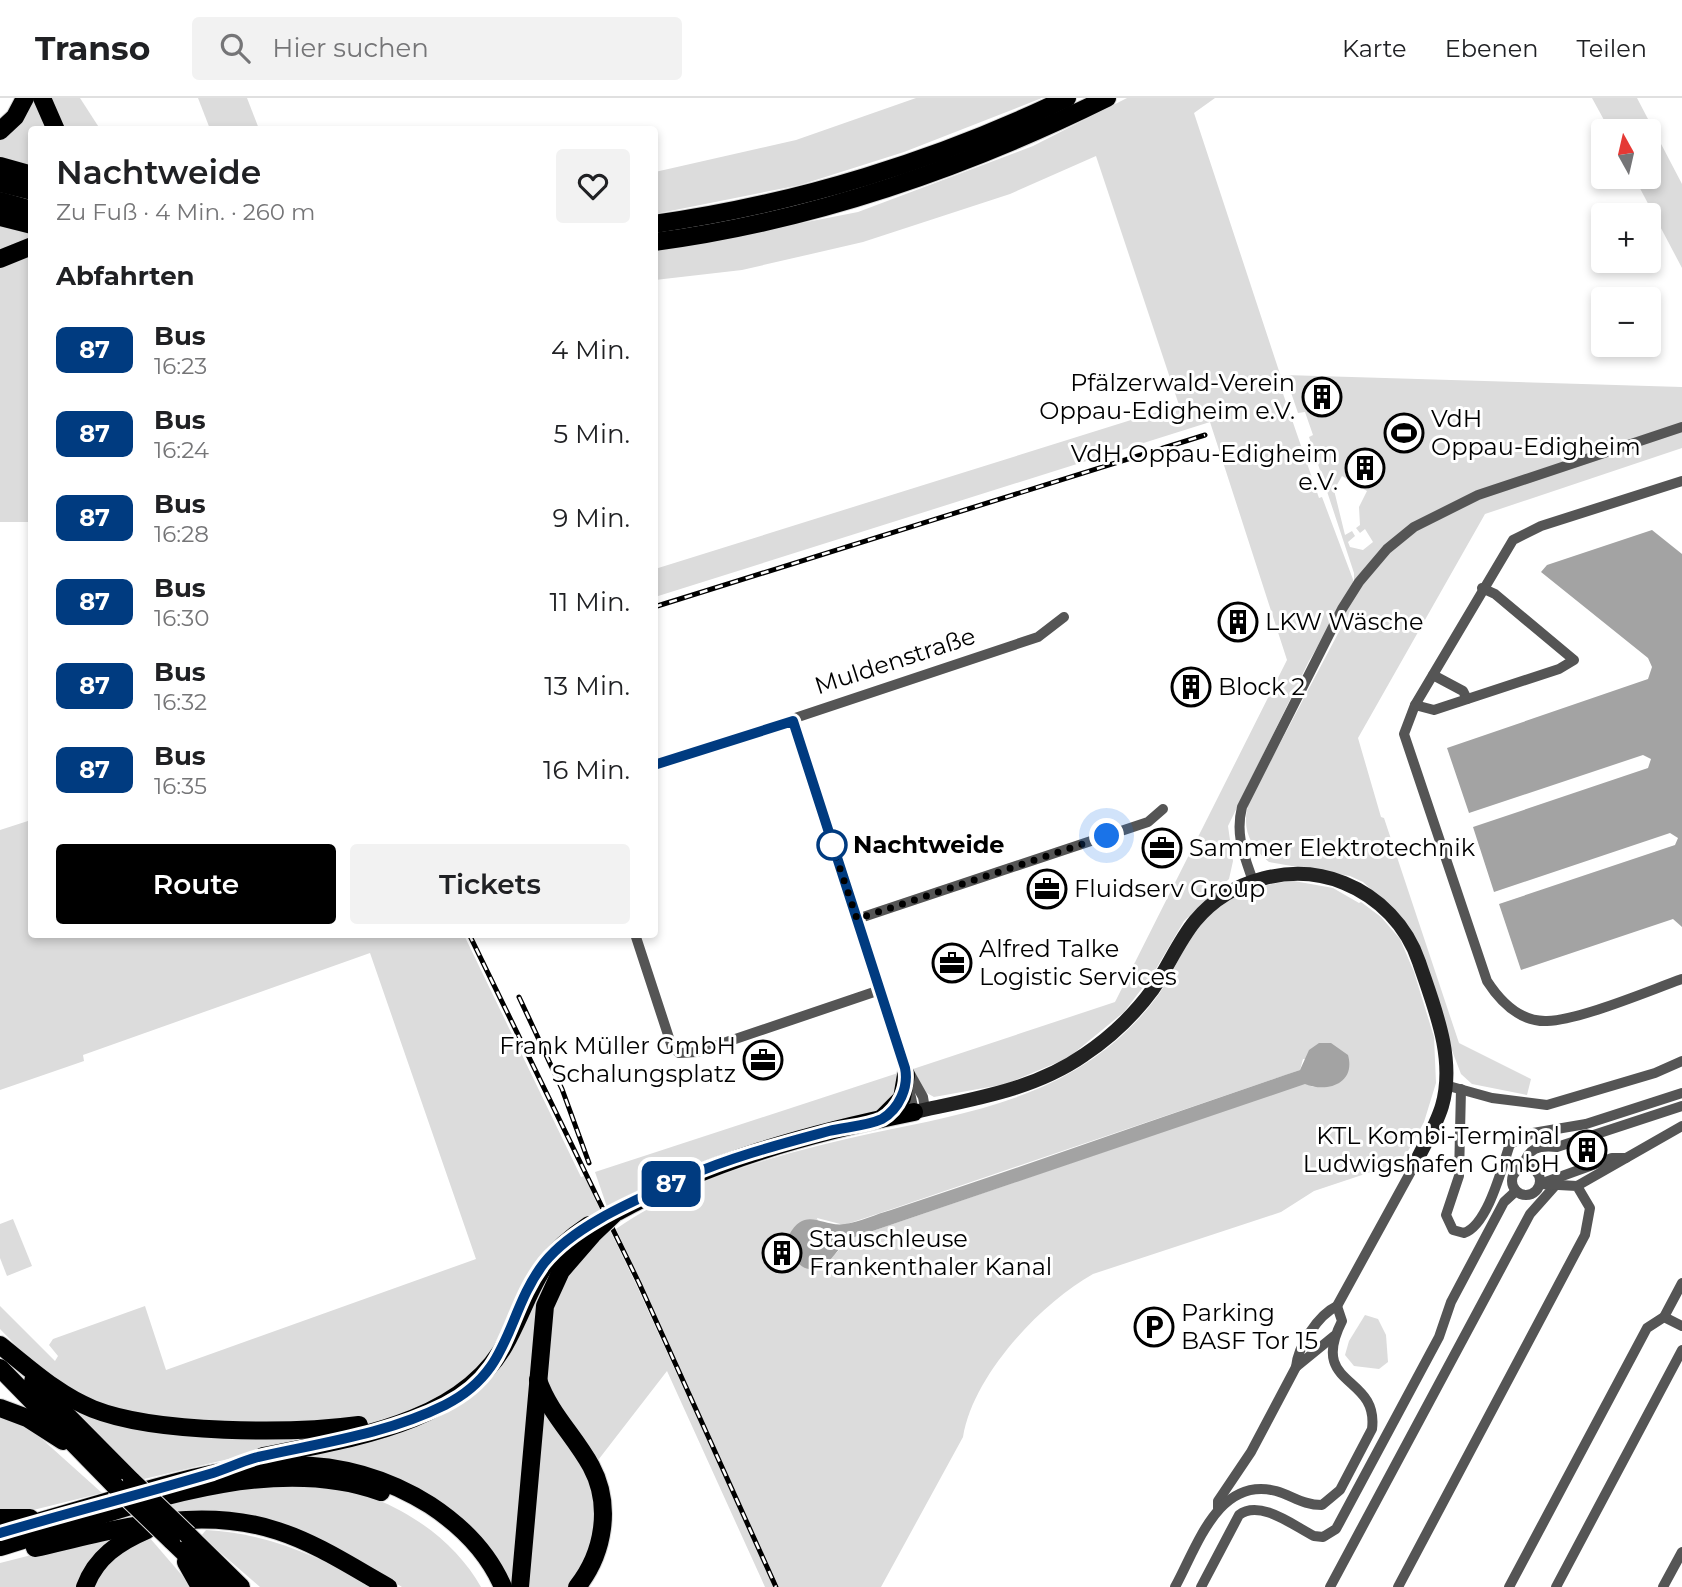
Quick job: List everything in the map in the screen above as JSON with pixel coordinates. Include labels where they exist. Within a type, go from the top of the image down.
[{"type":"highway","points":[[0,131],[15,117],[25,98]]},
{"type":"highway","points":[[42,98],[54,126]]},
{"type":"highway","points":[[658,223],[786,198],[903,164],[1028,117],[1067,98]]},
{"type":"highway","points":[[658,241],[784,217],[877,192],[1042,130],[1107,98]]},
{"type":"highway","points":[[0,166],[28,174]]},
{"type":"highway","points":[[0,183],[28,190]]},
{"type":"highway","points":[[0,201],[28,209]]},
{"type":"highway","points":[[0,217],[28,224]]},
{"type":"highway","points":[[0,259],[28,248]]},
{"type":"highway","points":[[881,1119],[902,1098],[906,1072]]},
{"type":"highway","points":[[0,1533],[214,1473],[256,1458],[313,1446],[412,1418],[454,1400],[485,1375],[508,1339],[543,1264],[568,1239],[591,1230],[615,1213],[695,1173],[772,1147],[920,1111]]},
{"type":"highway","points":[[520,1587],[540,1329],[551,1288],[591,1230]]},
{"type":"highway","points":[[0,1347],[67,1396],[91,1408],[134,1421],[317,1429],[412,1418]]},
{"type":"highway","points":[[0,1347],[220,1587]]},
{"type":"highway","points":[[0,1368],[76,1447],[124,1483]]},
{"type":"highway","points":[[537,1375],[556,1420],[592,1468],[603,1503],[600,1540],[590,1567],[577,1587]]},
{"type":"highway","points":[[0,1408],[26,1418],[47,1433],[76,1447]]},
{"type":"highway","points":[[214,1473],[258,1465],[298,1464],[340,1469],[390,1484],[443,1513],[470,1536],[492,1563],[503,1587]]},
{"type":"highway","points":[[0,1550],[194,1490],[252,1479],[299,1477],[370,1489],[421,1513],[457,1540],[485,1573],[491,1587]]},
{"type":"highway","points":[[0,1518],[48,1519]]},
{"type":"highway","points":[[0,1550],[177,1520],[225,1520],[278,1531],[323,1550],[388,1587]]},
{"type":"highway","points":[[85,1587],[94,1568],[115,1547],[128,1538],[177,1520]]},
{"type":"highway","points":[[181,1542],[188,1567],[200,1587]]},
{"type":"highway","points":[[181,1542],[242,1587]]},
{"type":"street","points":[[1254,881],[1237,830],[1242,807],[1342,609],[1376,560],[1414,527],[1478,495],[1682,427]]},
{"type":"street","points":[[1682,481],[1525,532],[1505,548],[1415,705],[1406,722],[1404,734],[1488,981],[1500,1001],[1520,1014],[1546,1021],[1682,979]]},
{"type":"street","points":[[1415,705],[1434,710],[1559,669],[1574,660],[1496,594],[1482,589]]},
{"type":"street","name":"Muldenstraße","points":[[658,764],[793,721],[811,710],[1038,636],[1065,617]]},
{"type":"street","points":[[1433,675],[1463,691],[1468,699]]},
{"type":"street","points":[[793,721],[920,1111],[1023,1086],[1082,1057],[1105,1040],[1138,1008],[1202,914],[1227,894],[1254,881],[1303,874],[1345,883],[1393,917],[1413,947],[1440,1029],[1445,1085],[1438,1115],[1415,1164],[1337,1306],[1325,1311],[1297,1355],[1296,1367]]},
{"type":"street","points":[[857,919],[1148,822],[1163,809]]},
{"type":"street","points":[[636,938],[672,1047],[679,1053],[697,1052],[880,990]]},
{"type":"street","points":[[1445,1085],[1508,1101],[1561,1104],[1675,1066],[1682,1061]]},
{"type":"street","points":[[1461,1089],[1459,1176],[1446,1215],[1449,1226],[1458,1232],[1469,1231],[1479,1222],[1510,1144],[1533,1133],[1586,1124],[1682,1093]]},
{"type":"street","points":[[1626,1158],[1612,1158],[1540,1184],[1534,1193],[1526,1196],[1516,1191],[1512,1177],[1522,1167],[1526,1156],[1538,1147],[1558,1147],[1682,1106]]},
{"type":"street","points":[[1540,1184],[1553,1187],[1577,1186],[1682,1126]]},
{"type":"street","points":[[1522,1167],[1534,1170],[1540,1184]]},
{"type":"street","points":[[1398,1587],[1585,1235],[1590,1208],[1577,1186]]},
{"type":"street","points":[[1330,1587],[1530,1214],[1553,1187]]},
{"type":"street","points":[[1201,1587],[1239,1515],[1245,1510],[1260,1509],[1314,1536],[1323,1536],[1336,1529],[1439,1337],[1451,1302],[1504,1202],[1516,1191]]},
{"type":"street","points":[[1526,1196],[1530,1214]]},
{"type":"street","points":[[1509,1587],[1647,1328],[1664,1317],[1682,1283]]},
{"type":"street","points":[[1218,1508],[1218,1501],[1251,1452],[1296,1367],[1334,1336],[1342,1321],[1337,1306]]},
{"type":"street","points":[[1664,1317],[1682,1326]]},
{"type":"street","points":[[1175,1587],[1218,1508],[1242,1490],[1277,1492],[1298,1503],[1322,1505],[1340,1490],[1372,1429],[1371,1406],[1353,1384],[1339,1374],[1332,1359],[1334,1336]]},
{"type":"street","points":[[1556,1587],[1682,1350]]},
{"type":"street","points":[[1663,1587],[1682,1552]]},
{"type":"shaded area","points":[[29,98],[37,98],[50,126],[28,126],[28,168],[0,159],[0,136]]},
{"type":"shaded area","points":[[50,98],[80,98],[98,126],[63,126]]},
{"type":"shaded area","points":[[198,98],[247,98],[258,126],[209,126]]},
{"type":"shaded area","points":[[916,98],[1042,98],[904,152],[800,185],[658,213],[658,171],[796,140]]},
{"type":"shaded area","points":[[1127,98],[1215,98],[1194,113],[1283,381],[1279,382],[1319,498],[1322,497],[1354,582],[1354,573],[1309,437],[1313,435],[1305,412],[1298,413],[1285,375],[1682,387],[1682,448],[1485,514],[1358,738],[1381,817],[1384,818],[1459,1043],[1531,1079],[1527,1095],[1472,1084],[1461,1074],[1401,917],[1363,882],[1350,876],[1269,862],[1256,849],[1248,835],[1246,820],[1249,802],[1343,624],[1334,619],[1309,661],[1228,826],[1233,861],[1229,879],[1184,921],[1153,974],[1124,1012],[1068,1058],[1006,1084],[934,1097],[925,1092],[913,1069],[1115,1002],[1287,660],[1210,422],[658,596],[658,568],[1179,405],[1096,156],[1010,194],[863,242],[742,270],[658,280],[658,251],[858,212],[1033,146]],"holes":[[[1342,476],[1367,491],[1359,507],[1360,525],[1356,528],[1360,533],[1365,529],[1373,542],[1363,550],[1350,547],[1348,542],[1355,536],[1352,531],[1345,535],[1334,490]]]},
{"type":"shaded area","points":[[1592,98],[1637,98],[1648,119],[1603,119]]},
{"type":"shaded area","points":[[1661,144],[1682,184],[1682,268],[1661,228],[1661,203],[1648,203],[1640,189],[1661,189]]},
{"type":"shaded area","points":[[0,224],[28,231],[28,244],[0,255]]},
{"type":"shaded area","points":[[28,258],[28,522],[0,522],[0,269]]},
{"type":"shaded area","points":[[1652,530],[1682,554],[1682,927],[1673,919],[1521,970],[1499,904],[1675,845],[1678,838],[1670,833],[1494,892],[1473,827],[1648,768],[1651,759],[1643,755],[1469,813],[1447,748],[1648,679],[1652,667],[1648,658],[1541,572],[1547,565]]},
{"type":"shaded area","points":[[28,821],[28,938],[465,938],[636,1284],[774,1587],[765,1587],[667,1371],[592,1468],[603,1503],[577,1587],[510,1587],[496,1557],[477,1533],[453,1514],[396,1487],[305,1458],[301,1442],[144,1479],[74,1412],[88,1399],[35,1365],[0,1329],[0,1306],[55,1361],[58,1356],[49,1345],[53,1339],[145,1306],[166,1370],[476,1259],[370,953],[83,1055],[84,1061],[0,1090],[0,830]]},
{"type":"shaded area","points":[[1294,881],[1333,888],[1361,902],[1381,917],[1400,939],[1414,972],[1434,1037],[1436,1083],[1424,1122],[1407,1153],[1395,1164],[1314,1191],[1281,1212],[1093,1274],[1073,1287],[1031,1322],[995,1366],[969,1413],[963,1437],[881,1587],[779,1587],[616,1229],[676,1194],[739,1169],[806,1149],[981,1108],[1059,1079],[1106,1049],[1137,1021],[1163,988],[1191,937],[1211,914],[1236,897],[1278,883]],"holes":[[[1303,1059],[1349,1061],[1346,1076],[1313,1087],[1305,1083],[849,1239],[830,1260],[817,1218],[844,1225],[1300,1070]]]},
{"type":"shaded area","points":[[1319,1043],[1331,1043],[1348,1055],[1348,1073],[1338,1084],[1313,1087],[1305,1084],[849,1239],[830,1260],[814,1269],[800,1265],[792,1253],[789,1235],[802,1221],[808,1219],[837,1224],[856,1222],[1045,1158],[1300,1070],[1309,1050]]},
{"type":"shaded area","points":[[898,1073],[901,1085],[885,1109],[607,1207],[595,1172]]},
{"type":"shaded area","points":[[13,1219],[32,1266],[7,1276],[0,1258],[0,1224]]},
{"type":"shaded area","points":[[1365,1315],[1378,1319],[1386,1335],[1388,1362],[1379,1369],[1354,1366],[1345,1355],[1349,1341]]},
{"type":"shaded area","points":[[0,1415],[33,1431],[102,1493],[25,1512],[0,1512]]},
{"type":"shaded area","points":[[262,1486],[322,1486],[346,1490],[392,1506],[414,1518],[452,1549],[481,1587],[402,1587],[319,1539],[179,1513],[169,1504]]},
{"type":"shaded area","points":[[206,1530],[251,1536],[293,1548],[373,1587],[260,1587],[201,1536]]},
{"type":"shaded area","points":[[118,1533],[149,1537],[192,1587],[0,1587],[0,1563]]},
{"type":"railway","points":[[658,606],[1205,435]]},
{"type":"railway","points":[[471,938],[639,1283],[776,1587]]},
{"type":"railway","points":[[519,997],[562,1089],[589,1163]]},
{"type":"bus line","name":"87","points":[[0,1533],[214,1473],[256,1458],[362,1433],[442,1406],[474,1386],[485,1375],[508,1339],[534,1278],[543,1264],[568,1239],[649,1194],[695,1173],[797,1139],[881,1119],[896,1106],[905,1088],[905,1068],[793,721],[658,764]]},
{"type":"place","name":"Pfälzerwald-Verein Oppau-Edigheim e.V.","points":[[1322,397]]},
{"type":"place","name":"VdH Oppau-Edigheim","points":[[1404,433]]},
{"type":"place","name":"VdH Oppau-Edigheim e.V.","points":[[1365,468]]},
{"type":"place","name":"LKW Wäsche","points":[[1238,622]]},
{"type":"place","name":"Block 2","points":[[1191,687]]},
{"type":"place","name":"Nachtweide","points":[[832,845]]},
{"type":"place","name":"Sammer Elektrotechnik","points":[[1162,848]]},
{"type":"place","name":"Fluidserv Group","points":[[1047,889]]},
{"type":"place","name":"Alfred Talke Logistic Services","points":[[952,963]]},
{"type":"place","name":"Frank Müller GmbH Schalungsplatz","points":[[763,1060]]},
{"type":"place","name":"KTL Kombi-Terminal Ludwigshafen GmbH","points":[[1587,1150]]},
{"type":"place","name":"Stauschleuse Frankenthaler Kanal","points":[[782,1253]]},
{"type":"place","name":"Parking BASF Tor 15","points":[[1154,1327]]},
{"type":"route","points":[[832,845],[857,919],[1107,836]]}]
